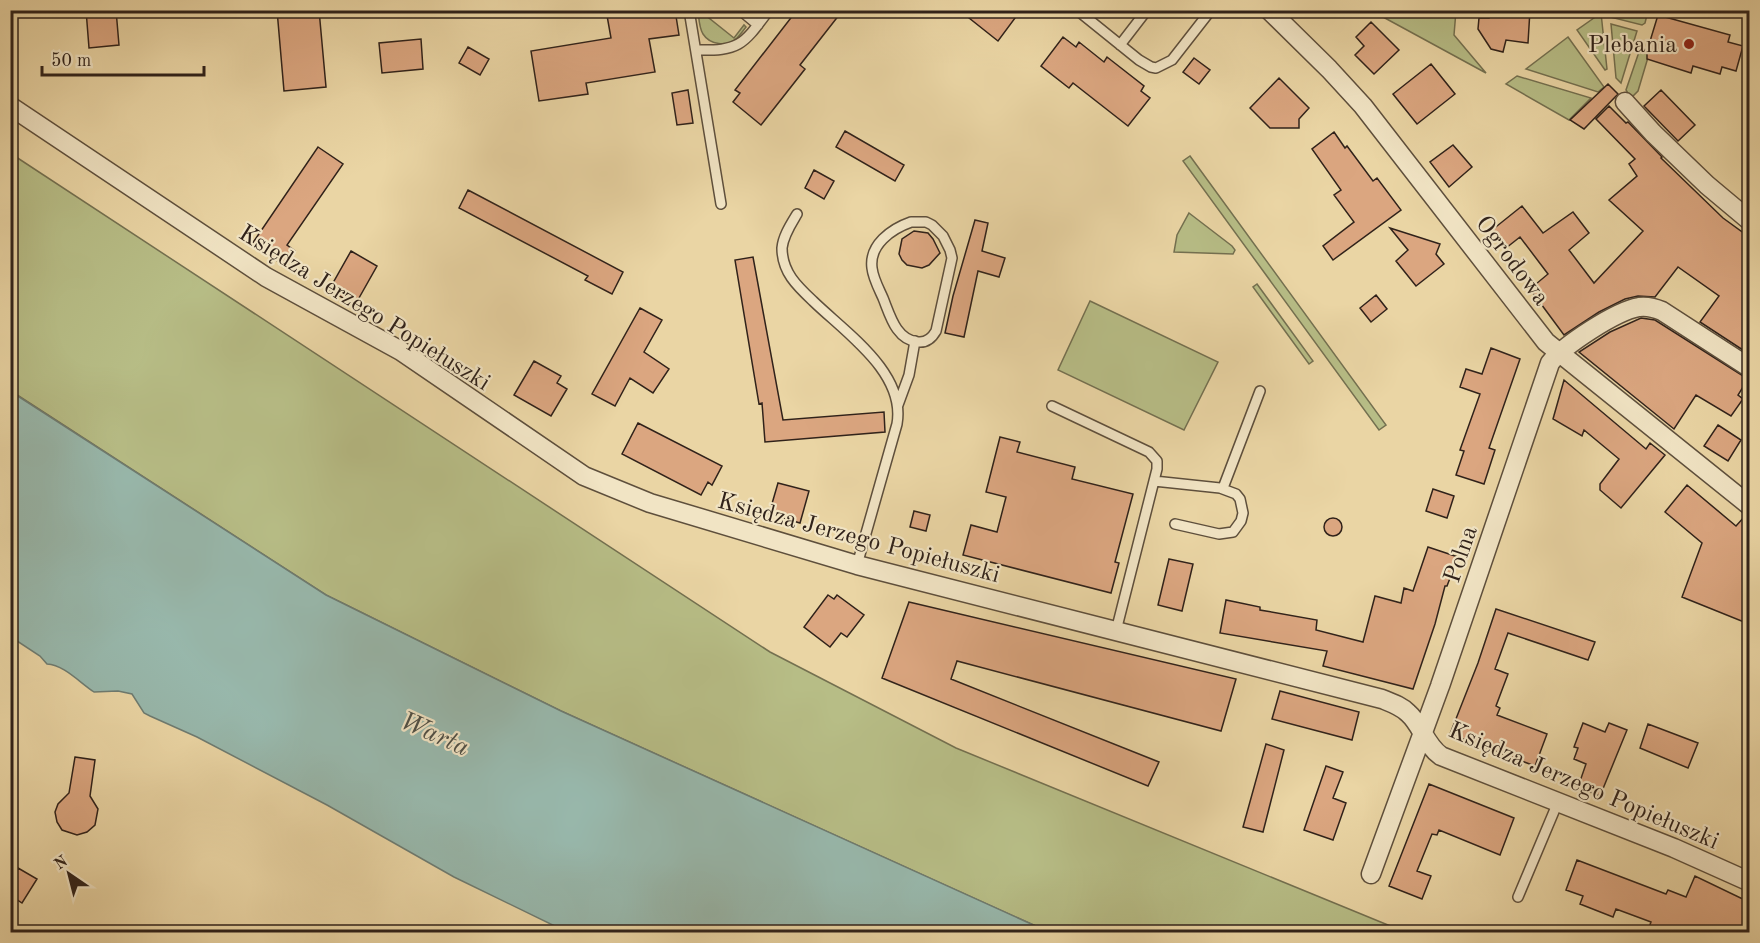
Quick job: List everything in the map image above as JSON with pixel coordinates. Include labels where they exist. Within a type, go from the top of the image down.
[{"type":"street","name":"Ogrodowa","points":[[1269,10],[1363,106],[1541,337],[1749,506]]},
{"type":"street","points":[[1624,102],[1707,185],[1749,221]]},
{"type":"street","name":"Księdza Jerzego Popiełuszki","points":[[10,106],[266,277],[400,351],[584,476],[650,503],[856,565],[1382,699],[1408,712],[1431,747],[1441,756],[1674,848],[1749,882]]},
{"type":"street","name":"Polna","points":[[1371,874],[1423,733],[1547,370],[1558,353],[1621,313],[1639,307],[1656,308],[1749,368]]},
{"type":"lane","points":[[689,10],[721,204]]},
{"type":"lane","points":[[740,10],[758,25]]},
{"type":"lane","points":[[696,50],[732,48],[744,42],[769,10]]},
{"type":"lane","points":[[1077,10],[1151,67],[1162,66],[1172,60],[1211,10]]},
{"type":"lane","points":[[1120,45],[1147,10]]},
{"type":"lane","points":[[797,214],[782,248],[788,274],[877,362],[892,384],[898,405]]},
{"type":"lane","points":[[926,222],[938,230],[948,244],[952,258],[936,331],[929,340],[915,341],[906,338],[897,330],[874,277],[873,252],[881,241],[905,224],[926,222]]},
{"type":"lane","points":[[856,565],[897,424],[898,405],[909,375],[915,341]]},
{"type":"lane","points":[[1223,488],[1260,391]]},
{"type":"lane","points":[[1052,406],[1152,454],[1158,465],[1116,631]]},
{"type":"lane","points":[[1154,481],[1223,488],[1236,494],[1242,506],[1241,521],[1233,532],[1219,534],[1175,524]]},
{"type":"lane","points":[[1518,897],[1558,802]]},
{"type":"green space","points":[[1609,10],[1648,11],[1645,23],[1642,25],[1610,17]]},
{"type":"green space","points":[[698,11],[706,11],[704,14],[734,38],[744,25],[746,27],[738,37],[728,43],[710,41],[702,32]]},
{"type":"green space","points":[[1372,11],[1456,11],[1454,35],[1486,73]]},
{"type":"green space","points":[[1601,13],[1607,69],[1605,70],[1577,30]]},
{"type":"green space","points":[[1611,24],[1637,31],[1621,83],[1616,78]]},
{"type":"green space","points":[[1568,37],[1604,87],[1598,92],[1526,69]]},
{"type":"green space","points":[[1640,49],[1649,54],[1638,91],[1631,98],[1626,90]]},
{"type":"green space","points":[[1517,76],[1591,98],[1569,120],[1506,84]]},
{"type":"green space","points":[[10,153],[770,652],[956,748],[1405,932],[1049,932],[561,711],[326,595],[11,391]]},
{"type":"green space","points":[[1190,156],[1386,425],[1379,430],[1183,161]]},
{"type":"green space","points":[[1189,213],[1232,246],[1235,250],[1233,254],[1174,252],[1177,235]]},
{"type":"green space","points":[[1257,284],[1313,361],[1309,364],[1253,287]]},
{"type":"green space","points":[[1090,301],[1218,362],[1184,430],[1058,370]]},
{"type":"water","name":"Warta","points":[[10,391],[326,595],[561,711],[1049,932],[567,932],[454,877],[327,805],[197,737],[144,713],[132,694],[118,691],[94,692],[59,667],[47,664],[40,656],[11,637]]},
{"type":"building","points":[[86,10],[116,10],[119,45],[89,48]]},
{"type":"building","points":[[277,10],[319,10],[326,87],[284,91]]},
{"type":"building","points":[[606,10],[675,10],[679,35],[649,39],[655,72],[586,83],[588,94],[539,101],[531,51],[611,38]]},
{"type":"building","points":[[797,10],[843,10],[800,65],[805,69],[761,125],[733,102],[740,93],[735,90]]},
{"type":"building","points":[[959,10],[1021,10],[998,41]]},
{"type":"building","points":[[1500,10],[1530,10],[1528,43],[1506,40],[1503,52],[1491,49],[1478,29],[1479,18],[1489,18]]},
{"type":"building","name":"Plebania","points":[[1658,15],[1730,35],[1728,42],[1743,46],[1736,71],[1722,67],[1720,74],[1693,66],[1691,73],[1647,59],[1647,51]]},
{"type":"building","points":[[1371,22],[1399,50],[1374,74],[1355,55],[1364,46],[1356,37]]},
{"type":"building","points":[[1063,37],[1076,47],[1079,42],[1104,62],[1107,57],[1144,86],[1141,91],[1150,98],[1128,126],[1073,83],[1069,88],[1041,66]]},
{"type":"building","points":[[421,39],[423,69],[382,73],[379,43]]},
{"type":"building","points":[[468,47],[489,59],[480,75],[459,63]]},
{"type":"building","points":[[1194,58],[1210,70],[1199,84],[1183,72]]},
{"type":"building","points":[[1431,64],[1455,94],[1417,124],[1393,94]]},
{"type":"building","points":[[1279,78],[1309,108],[1299,119],[1299,128],[1270,128],[1250,108]]},
{"type":"building","points":[[1608,84],[1618,94],[1584,129],[1570,120]]},
{"type":"building","points":[[688,90],[693,123],[677,125],[672,93]]},
{"type":"building","points":[[1661,90],[1695,125],[1678,141],[1644,106]]},
{"type":"building","points":[[1609,106],[1626,123],[1628,122],[1661,158],[1723,218],[1749,237],[1749,354],[1700,322],[1719,296],[1678,267],[1655,297],[1638,296],[1625,299],[1599,312],[1564,335],[1530,289],[1548,274],[1520,237],[1506,248],[1492,230],[1522,206],[1543,233],[1573,212],[1589,233],[1569,250],[1594,283],[1643,231],[1609,200],[1637,176],[1629,164],[1635,159],[1596,119]]},
{"type":"building","points":[[845,131],[904,165],[895,181],[836,147]]},
{"type":"building","points":[[1334,132],[1373,181],[1377,178],[1401,210],[1333,260],[1323,246],[1354,222],[1334,195],[1341,190],[1312,149]]},
{"type":"building","points":[[1453,145],[1472,167],[1449,187],[1430,162]]},
{"type":"building","points":[[318,147],[343,164],[287,245],[295,251],[285,266],[252,244]]},
{"type":"building","points":[[814,170],[834,181],[824,199],[805,188]]},
{"type":"building","points":[[468,190],[623,272],[612,294],[585,280],[588,276],[459,208]]},
{"type":"building","points":[[975,220],[988,223],[982,251],[1005,258],[999,277],[978,271],[964,337],[945,333]]},
{"type":"building","points":[[1390,228],[1440,244],[1436,254],[1444,264],[1416,286],[1396,261],[1408,250]]},
{"type":"building","points":[[914,231],[928,233],[940,253],[929,265],[922,268],[907,265],[899,254],[902,239]]},
{"type":"building","points":[[351,251],[377,266],[355,305],[329,290]]},
{"type":"building","points":[[753,257],[783,420],[884,412],[885,432],[765,442],[762,403],[759,404],[735,260]]},
{"type":"building","points":[[1376,295],[1387,309],[1371,322],[1360,308]]},
{"type":"building","points":[[640,308],[662,320],[644,352],[669,369],[653,393],[630,378],[615,406],[592,394]]},
{"type":"building","points":[[1641,318],[1655,320],[1748,379],[1738,395],[1743,399],[1731,416],[1696,395],[1674,429],[1579,352],[1610,332]]},
{"type":"building","points":[[1491,348],[1520,359],[1489,448],[1495,450],[1484,484],[1456,475],[1464,451],[1460,450],[1480,394],[1460,387],[1466,369],[1482,374]]},
{"type":"building","points":[[534,361],[561,376],[557,383],[567,389],[551,416],[514,395]]},
{"type":"building","points":[[1564,380],[1646,449],[1650,443],[1665,455],[1621,508],[1600,490],[1600,484],[1619,459],[1584,430],[1582,436],[1553,419]]},
{"type":"building","points":[[638,423],[722,466],[712,485],[708,482],[701,495],[622,454]]},
{"type":"building","points":[[1718,425],[1741,440],[1728,461],[1704,446]]},
{"type":"building","points":[[1000,437],[1020,442],[1017,452],[1075,467],[1072,479],[1133,494],[1115,562],[1119,563],[1111,593],[963,555],[971,525],[997,532],[1006,497],[986,492]]},
{"type":"building","points":[[778,483],[809,491],[800,523],[769,514]]},
{"type":"building","points":[[1687,485],[1736,526],[1745,516],[1749,517],[1749,609],[1744,622],[1682,597],[1702,543],[1665,512]]},
{"type":"building","points":[[1433,489],[1454,496],[1447,518],[1426,511]]},
{"type":"building","points":[[914,511],[930,515],[926,531],[910,527]]},
{"type":"building","points":[[1329,518],[1337,518],[1342,523],[1340,534],[1329,536],[1324,531],[1324,523]]},
{"type":"building","points":[[1428,547],[1458,557],[1447,586],[1445,586],[1413,689],[1323,666],[1327,651],[1220,633],[1226,600],[1260,607],[1260,610],[1317,620],[1316,630],[1363,642],[1375,596],[1401,603],[1404,588],[1413,591]]},
{"type":"building","points":[[1169,559],[1193,564],[1182,611],[1158,605]]},
{"type":"building","points":[[828,595],[834,599],[837,595],[864,615],[847,637],[841,633],[830,647],[804,627]]},
{"type":"building","points":[[909,602],[1236,679],[1221,731],[957,661],[951,679],[1159,762],[1148,786],[882,678]]},
{"type":"building","points":[[1496,609],[1595,642],[1588,660],[1508,633],[1495,669],[1508,674],[1496,706],[1500,708],[1497,715],[1547,734],[1535,766],[1450,734]]},
{"type":"building","points":[[1280,691],[1359,712],[1352,740],[1272,719]]},
{"type":"building","points":[[1583,723],[1605,732],[1609,723],[1627,730],[1600,796],[1578,787],[1586,764],[1574,759],[1578,748],[1574,747]]},
{"type":"building","points":[[1648,724],[1698,743],[1688,768],[1640,748]]},
{"type":"building","points":[[1266,744],[1284,750],[1263,832],[1243,827]]},
{"type":"building","points":[[75,757],[95,760],[90,796],[98,809],[95,825],[87,832],[77,835],[62,830],[55,812],[58,804],[69,793]]},
{"type":"building","points":[[1326,766],[1343,772],[1333,798],[1346,803],[1333,840],[1304,830]]},
{"type":"building","points":[[1429,784],[1514,818],[1500,855],[1439,830],[1437,835],[1432,834],[1417,871],[1431,876],[1422,899],[1389,886]]},
{"type":"building","points":[[1577,860],[1666,894],[1668,890],[1686,897],[1695,876],[1749,902],[1749,933],[1647,933],[1651,922],[1616,909],[1613,917],[1580,904],[1583,896],[1566,890]]},
{"type":"building","points":[[18,868],[37,879],[22,903],[10,895],[10,881]]},
{"type":"place","name":"Plebania","points":[[1689,44]]}]
